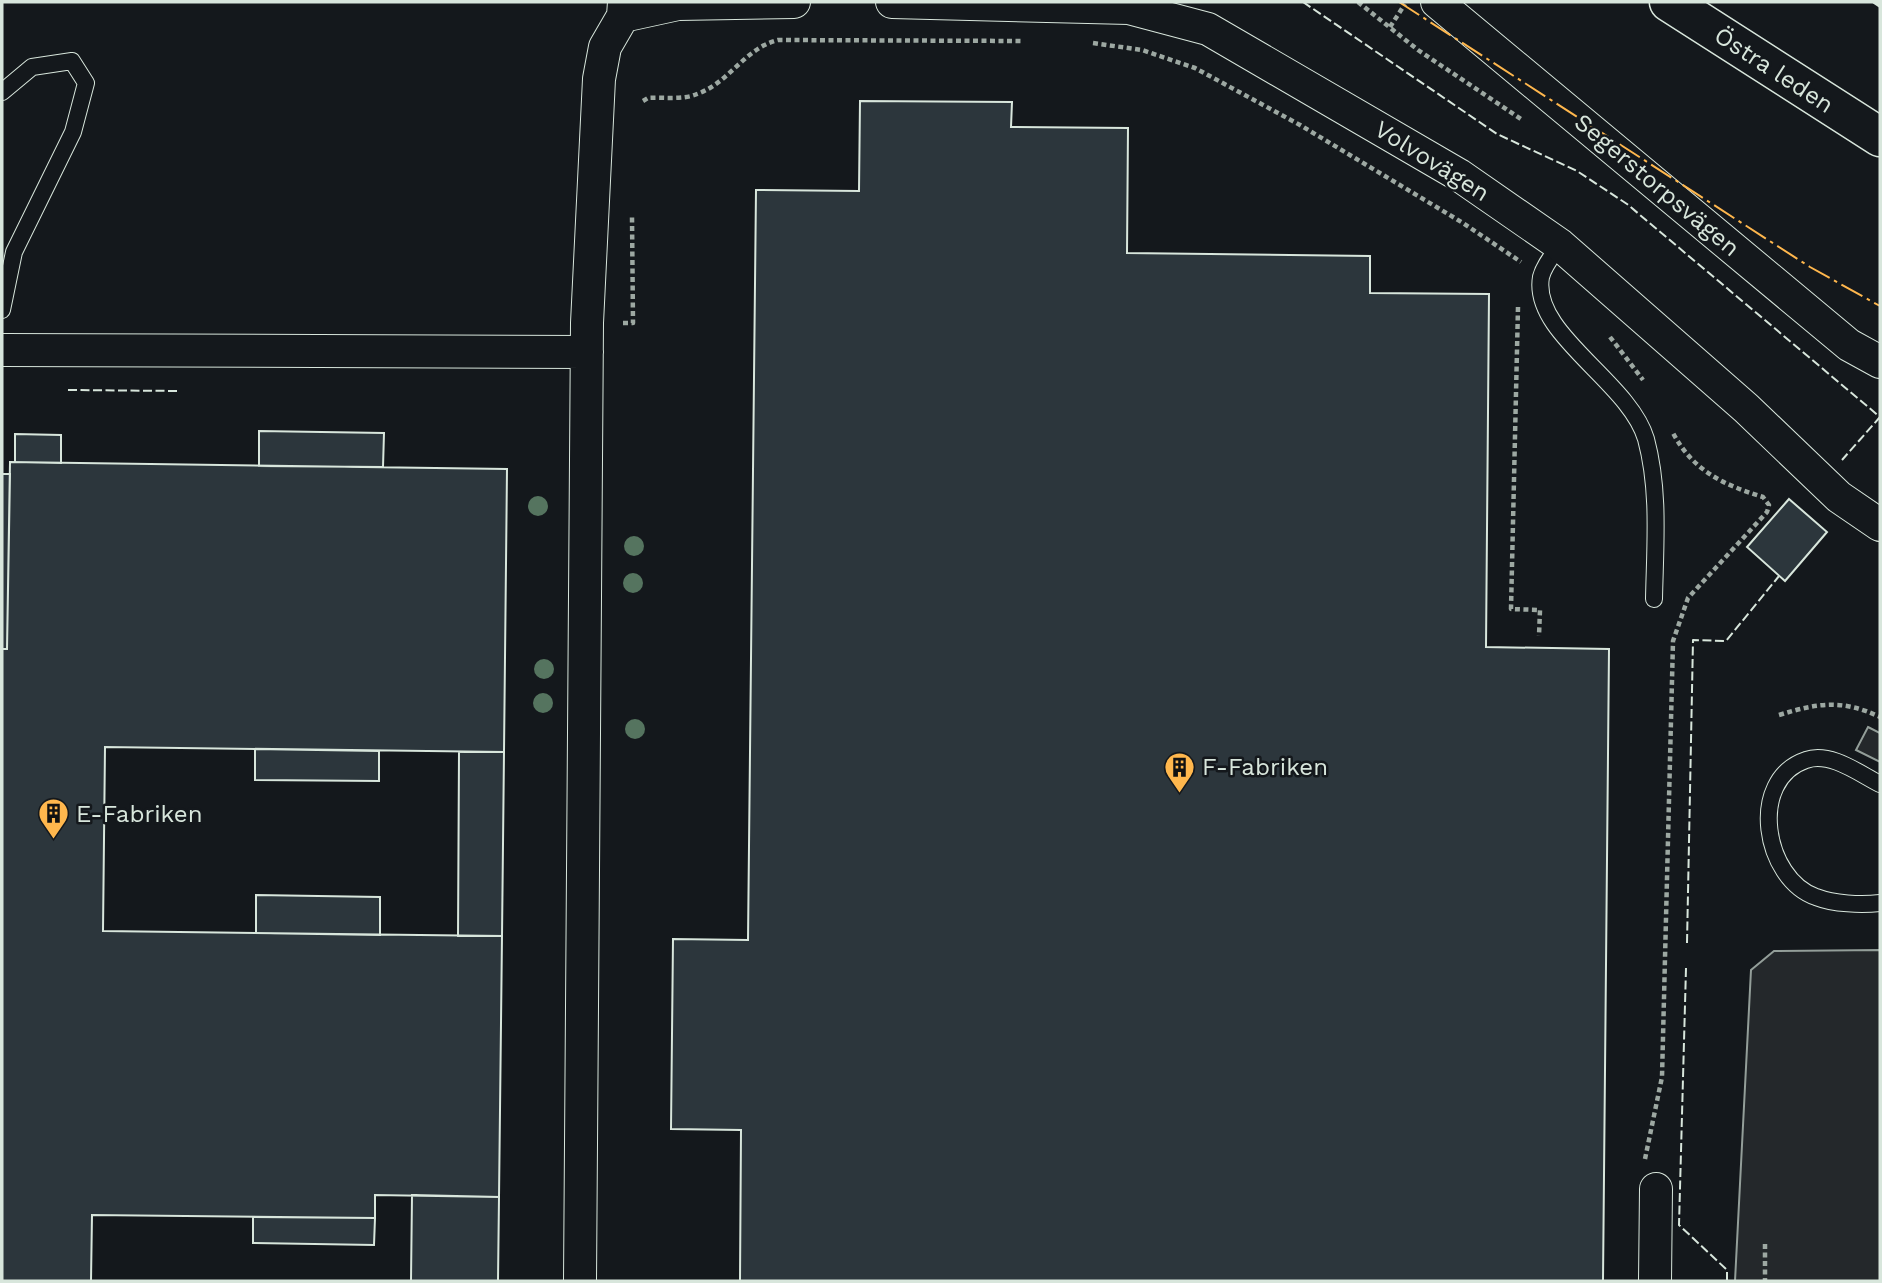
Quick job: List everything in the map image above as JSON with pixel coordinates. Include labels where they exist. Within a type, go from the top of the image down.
[{"type":"highway","name":"Östra leden","points":[[1669,2],[1880,137]]},
{"type":"street","points":[[580,1281],[587,352],[598,79],[605,47],[623,9],[678,4],[794,2]]},
{"type":"street","name":"Volvovägen","points":[[892,2],[1129,8],[1208,29],[1459,175],[1560,245],[1746,408],[1839,497],[1880,525]]},
{"type":"street","name":"Segerstorpsvägen","points":[[1437,2],[1849,345],[1880,362]]},
{"type":"street","points":[[2,350],[587,352]]},
{"type":"street","points":[[1650,1177],[1655,1281]]},
{"type":"lane","points":[[2,92],[32,67],[72,61],[86,83],[73,132],[14,252],[2,310]]},
{"type":"lane","points":[[1560,245],[1541,276],[1541,291],[1548,315],[1569,343],[1614,386],[1645,436],[1655,508],[1654,599]]},
{"type":"lane","points":[[1880,784],[1834,761],[1807,759],[1784,773],[1770,797],[1770,822],[1776,859],[1790,879],[1815,897],[1880,904]]},
{"type":"path","points":[[1390,27],[1405,3]]},
{"type":"path","points":[[643,101],[648,98],[696,96],[712,87],[766,43],[778,40],[1034,41]]},
{"type":"path","points":[[1087,42],[1142,50],[1206,73],[1440,209],[1541,276]]},
{"type":"path","points":[[623,323],[633,323],[632,217]]},
{"type":"path","points":[[1518,261],[1518,274]]},
{"type":"path","points":[[1518,301],[1511,609],[1540,610],[1539,636]]},
{"type":"path","points":[[1606,332],[1648,389]]},
{"type":"path","points":[[1650,1177],[1662,1077],[1673,641],[1688,598],[1767,512],[1769,505],[1763,497],[1707,475],[1680,447],[1670,428]]},
{"type":"path","points":[[1779,715],[1818,703],[1858,707],[1880,718]]},
{"type":"path","points":[[1765,1244],[1765,1281]]},
{"type":"shaded area","points":[[1868,727],[1880,733],[1880,762],[1856,750]]},
{"type":"shaded area","points":[[1880,950],[1880,1281],[1735,1281],[1751,970],[1774,951]]},
{"type":"building","name":"F-Fabriken","points":[[860,101],[1012,102],[1011,127],[1128,128],[1127,253],[1370,256],[1370,293],[1489,294],[1486,647],[1609,649],[1603,1281],[740,1281],[741,1130],[671,1129],[673,939],[748,940],[756,190],[859,191]]},
{"type":"building","points":[[259,431],[384,433],[383,467],[259,466]]},
{"type":"building","points":[[15,434],[61,435],[61,463],[15,462]]},
{"type":"building","name":"E-Fabriken","points":[[10,462],[507,469],[504,752],[105,747],[103,931],[502,936],[499,1197],[375,1195],[375,1218],[92,1215],[91,1281],[2,1281],[2,649],[7,649]]},
{"type":"building","points":[[2,474],[10,474],[7,649],[2,649]]},
{"type":"building","points":[[1789,499],[1827,532],[1785,581],[1747,547]]},
{"type":"building","points":[[255,749],[379,751],[379,781],[255,780]]},
{"type":"building","points":[[459,752],[504,752],[502,936],[458,936]]},
{"type":"building","points":[[256,895],[380,897],[380,935],[256,933]]},
{"type":"building","points":[[412,1195],[499,1197],[498,1281],[411,1281]]},
{"type":"building","points":[[253,1217],[375,1218],[374,1245],[253,1243]]},
{"type":"fence","points":[[1303,2],[1497,134],[1577,171],[1627,204],[1880,417],[1842,460]]},
{"type":"fence","points":[[68,390],[180,391]]},
{"type":"fence","points":[[1687,943],[1693,640],[1726,641],[1779,576]]},
{"type":"fence","points":[[1686,968],[1679,1225],[1727,1270],[1727,1281]]},
{"type":"wall","points":[[1874,2],[1880,6]]},
{"type":"power","points":[[1399,2],[1810,267],[1880,306]]},
{"type":"place","name":"F-Fabriken","points":[[1179,794]]},
{"type":"place","name":"E-Fabriken","points":[[53,841]]}]
